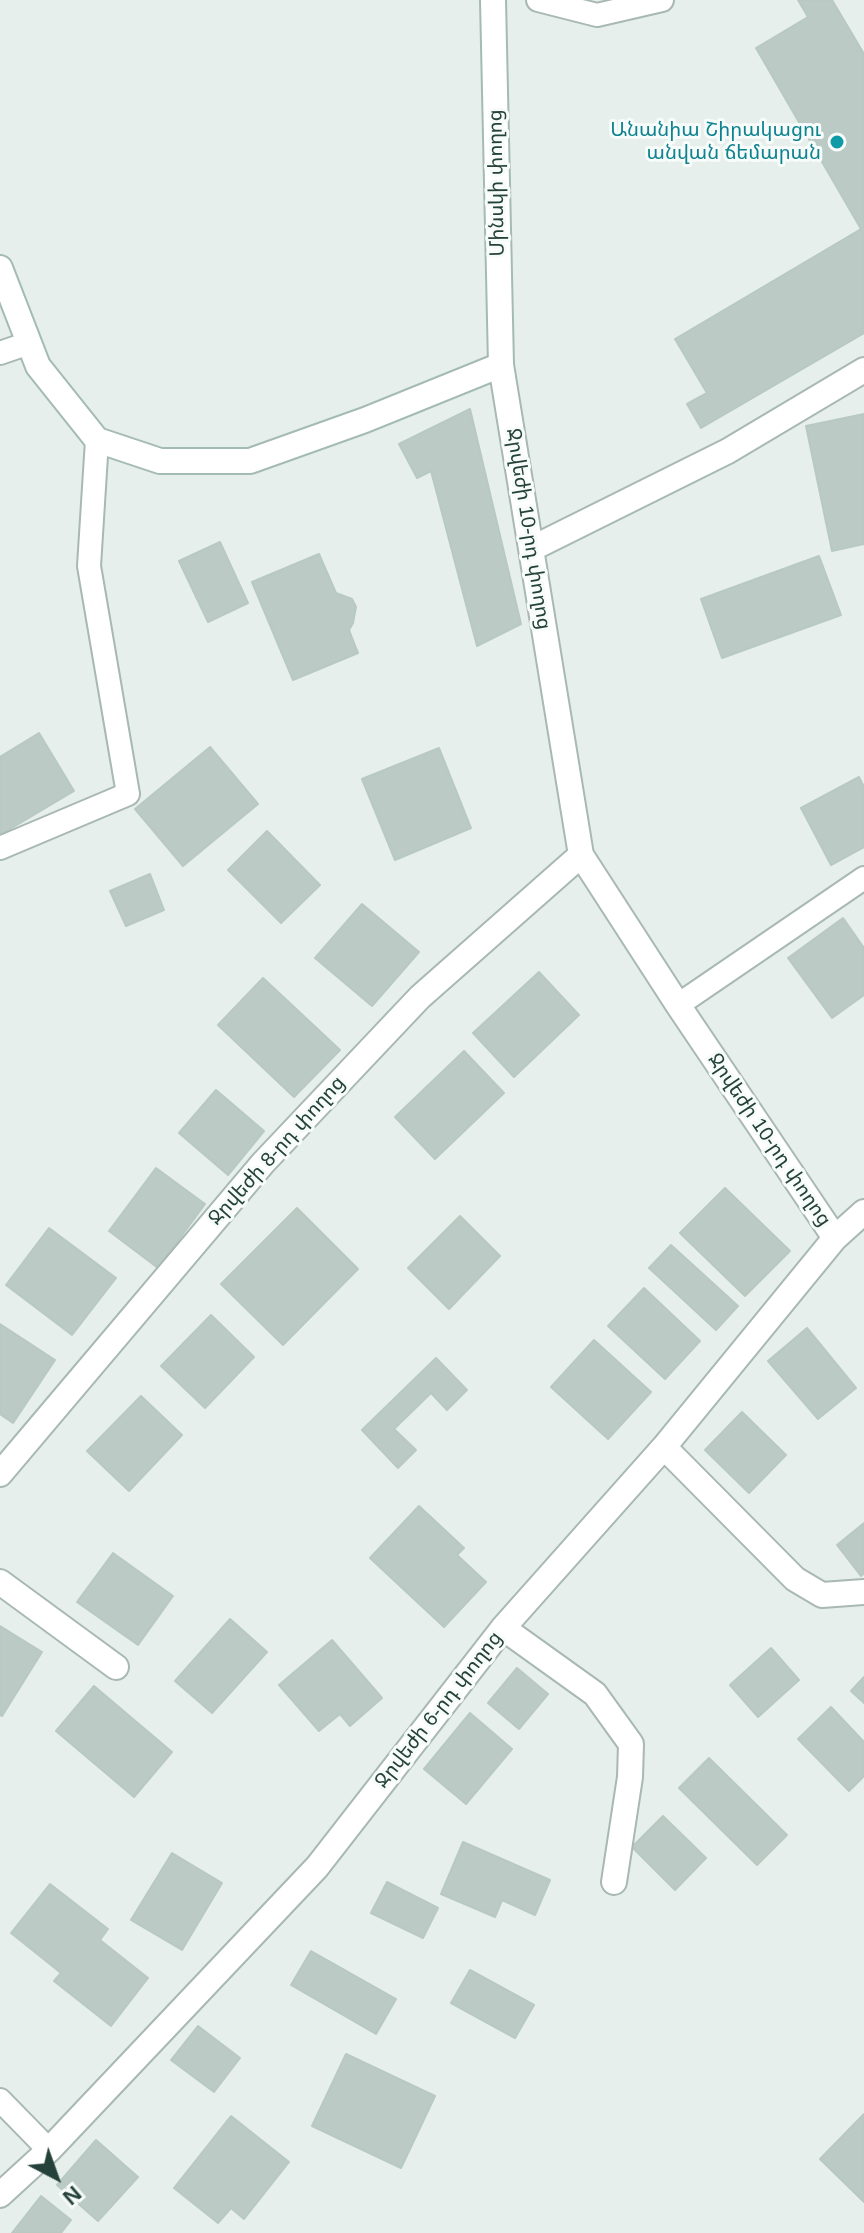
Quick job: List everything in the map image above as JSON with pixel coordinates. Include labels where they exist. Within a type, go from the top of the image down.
[{"type":"street","name":"Մինսկի փողոց","points":[[493,0],[501,365]]},
{"type":"street","points":[[0,268],[38,366],[97,440],[160,461],[250,461],[365,420],[501,365]]},
{"type":"street","name":"Ջրվեժի 10-րդ փողոց","points":[[501,365],[581,855],[835,1238]]},
{"type":"street","points":[[531,549],[728,451],[864,370]]},
{"type":"street","name":"Ջրվեժի 8-րդ փողոց","points":[[0,1474],[263,1163],[420,997],[581,855]]},
{"type":"street","name":"Ջրվեժի 6-րդ փողոց","points":[[0,2195],[49,2150],[317,1867],[503,1628],[664,1447],[835,1238],[864,1212]]},
{"type":"street","points":[[664,1447],[795,1579],[822,1595],[864,1592]]},
{"type":"street","points":[[0,1582],[116,1667]]},
{"type":"street","points":[[503,1628],[595,1694],[631,1744],[630,1777],[614,1882]]},
{"type":"lane","points":[[538,0],[597,15],[662,0]]},
{"type":"lane","points":[[0,353],[29,343]]},
{"type":"lane","points":[[0,848],[128,794],[89,566],[97,440]]},
{"type":"lane","points":[[678,1005],[864,878]]},
{"type":"lane","points":[[0,2100],[49,2150]]},
{"type":"building","name":"Անանիա Շիրակացու անվան ճեմարան","points":[[798,0],[832,0],[864,54],[864,333],[701,428],[687,404],[707,393],[675,339],[861,229],[756,48],[808,17]]},
{"type":"building","points":[[470,409],[521,624],[477,646],[431,471],[417,478],[399,444]]},
{"type":"building","points":[[864,414],[864,544],[832,551],[806,426]]},
{"type":"building","points":[[220,542],[248,603],[208,622],[179,561]]},
{"type":"building","points":[[319,554],[336,593],[352,599],[356,607],[349,630],[358,653],[293,680],[252,582]]},
{"type":"building","points":[[819,556],[841,615],[722,658],[701,599]]},
{"type":"building","points":[[39,733],[74,791],[0,835],[0,757]]},
{"type":"building","points":[[210,747],[258,804],[183,866],[135,809]]},
{"type":"building","points":[[439,748],[471,828],[395,860],[362,779]]},
{"type":"building","points":[[859,777],[864,787],[864,847],[831,865],[801,808]]},
{"type":"building","points":[[267,831],[320,885],[281,923],[228,870]]},
{"type":"building","points":[[150,874],[164,910],[126,926],[110,891]]},
{"type":"building","points":[[362,904],[419,952],[372,1006],[315,958]]},
{"type":"building","points":[[843,918],[864,948],[864,995],[832,1018],[788,958]]},
{"type":"building","points":[[539,972],[579,1015],[514,1077],[473,1033]]},
{"type":"building","points":[[263,978],[340,1050],[294,1097],[218,1025]]},
{"type":"building","points":[[464,1051],[504,1093],[435,1159],[395,1117]]},
{"type":"building","points":[[216,1090],[264,1131],[228,1175],[179,1133]]},
{"type":"building","points":[[156,1168],[205,1204],[158,1268],[109,1231]]},
{"type":"building","points":[[725,1188],[790,1251],[745,1296],[680,1233]]},
{"type":"building","points":[[297,1208],[358,1269],[283,1345],[221,1284]]},
{"type":"building","points":[[460,1216],[500,1256],[449,1309],[408,1268]]},
{"type":"building","points":[[49,1228],[116,1278],[72,1335],[6,1285]]},
{"type":"building","points":[[671,1245],[738,1306],[716,1330],[649,1268]]},
{"type":"building","points":[[644,1288],[700,1341],[665,1379],[608,1326]]},
{"type":"building","points":[[211,1315],[254,1357],[205,1408],[161,1366]]},
{"type":"building","points":[[0,1324],[55,1360],[13,1423],[0,1414]]},
{"type":"building","points":[[807,1328],[856,1388],[818,1419],[768,1361]]},
{"type":"building","points":[[594,1340],[651,1392],[608,1439],[551,1387]]},
{"type":"building","points":[[436,1358],[467,1390],[447,1410],[431,1393],[394,1429],[416,1450],[398,1468],[362,1430]]},
{"type":"building","points":[[141,1396],[182,1435],[129,1491],[87,1451]]},
{"type":"building","points":[[742,1412],[786,1455],[749,1493],[705,1450]]},
{"type":"building","points":[[419,1506],[464,1548],[457,1555],[486,1582],[444,1627],[370,1558]]},
{"type":"building","points":[[864,1523],[864,1573],[861,1576],[837,1545]]},
{"type":"building","points":[[113,1553],[173,1596],[138,1645],[77,1602]]},
{"type":"building","points":[[230,1619],[267,1652],[212,1713],[175,1681]]},
{"type":"building","points":[[0,1626],[42,1652],[2,1716],[0,1715]]},
{"type":"building","points":[[332,1640],[382,1698],[350,1726],[340,1714],[319,1731],[279,1685]]},
{"type":"building","points":[[771,1648],[799,1680],[758,1717],[730,1685]]},
{"type":"building","points":[[517,1668],[548,1694],[519,1729],[488,1703]]},
{"type":"building","points":[[864,1677],[864,1703],[851,1691]]},
{"type":"building","points":[[94,1686],[172,1752],[134,1797],[56,1731]]},
{"type":"building","points":[[831,1707],[864,1742],[864,1776],[849,1791],[798,1739]]},
{"type":"building","points":[[470,1713],[512,1749],[466,1804],[424,1769]]},
{"type":"building","points":[[709,1758],[787,1835],[757,1865],[679,1788]]},
{"type":"building","points":[[663,1816],[706,1858],[675,1890],[632,1847]]},
{"type":"building","points":[[463,1842],[550,1880],[535,1915],[502,1900],[495,1917],[441,1894]]},
{"type":"building","points":[[172,1853],[222,1883],[182,1950],[131,1920]]},
{"type":"building","points":[[387,1882],[438,1908],[423,1938],[371,1913]]},
{"type":"building","points":[[50,1884],[108,1929],[100,1940],[148,1978],[111,2026],[54,1981],[61,1973],[11,1933]]},
{"type":"building","points":[[311,1951],[396,1999],[376,2034],[291,1985]]},
{"type":"building","points":[[470,1970],[534,2005],[515,2038],[451,2003]]},
{"type":"building","points":[[198,2026],[240,2058],[214,2092],[171,2060]]},
{"type":"building","points":[[346,2054],[435,2096],[401,2168],[312,2126]]},
{"type":"building","points":[[864,2114],[864,2202],[820,2159]]},
{"type":"building","points":[[231,2116],[289,2162],[244,2219],[231,2208],[218,2223],[174,2188]]},
{"type":"building","points":[[96,2140],[138,2177],[98,2221],[57,2185]]},
{"type":"building","points":[[41,2196],[71,2220],[61,2233],[12,2233]]},
{"type":"place","name":"Անանիա Շիրակացու անվան ճեմարան","points":[[837,142]]}]
